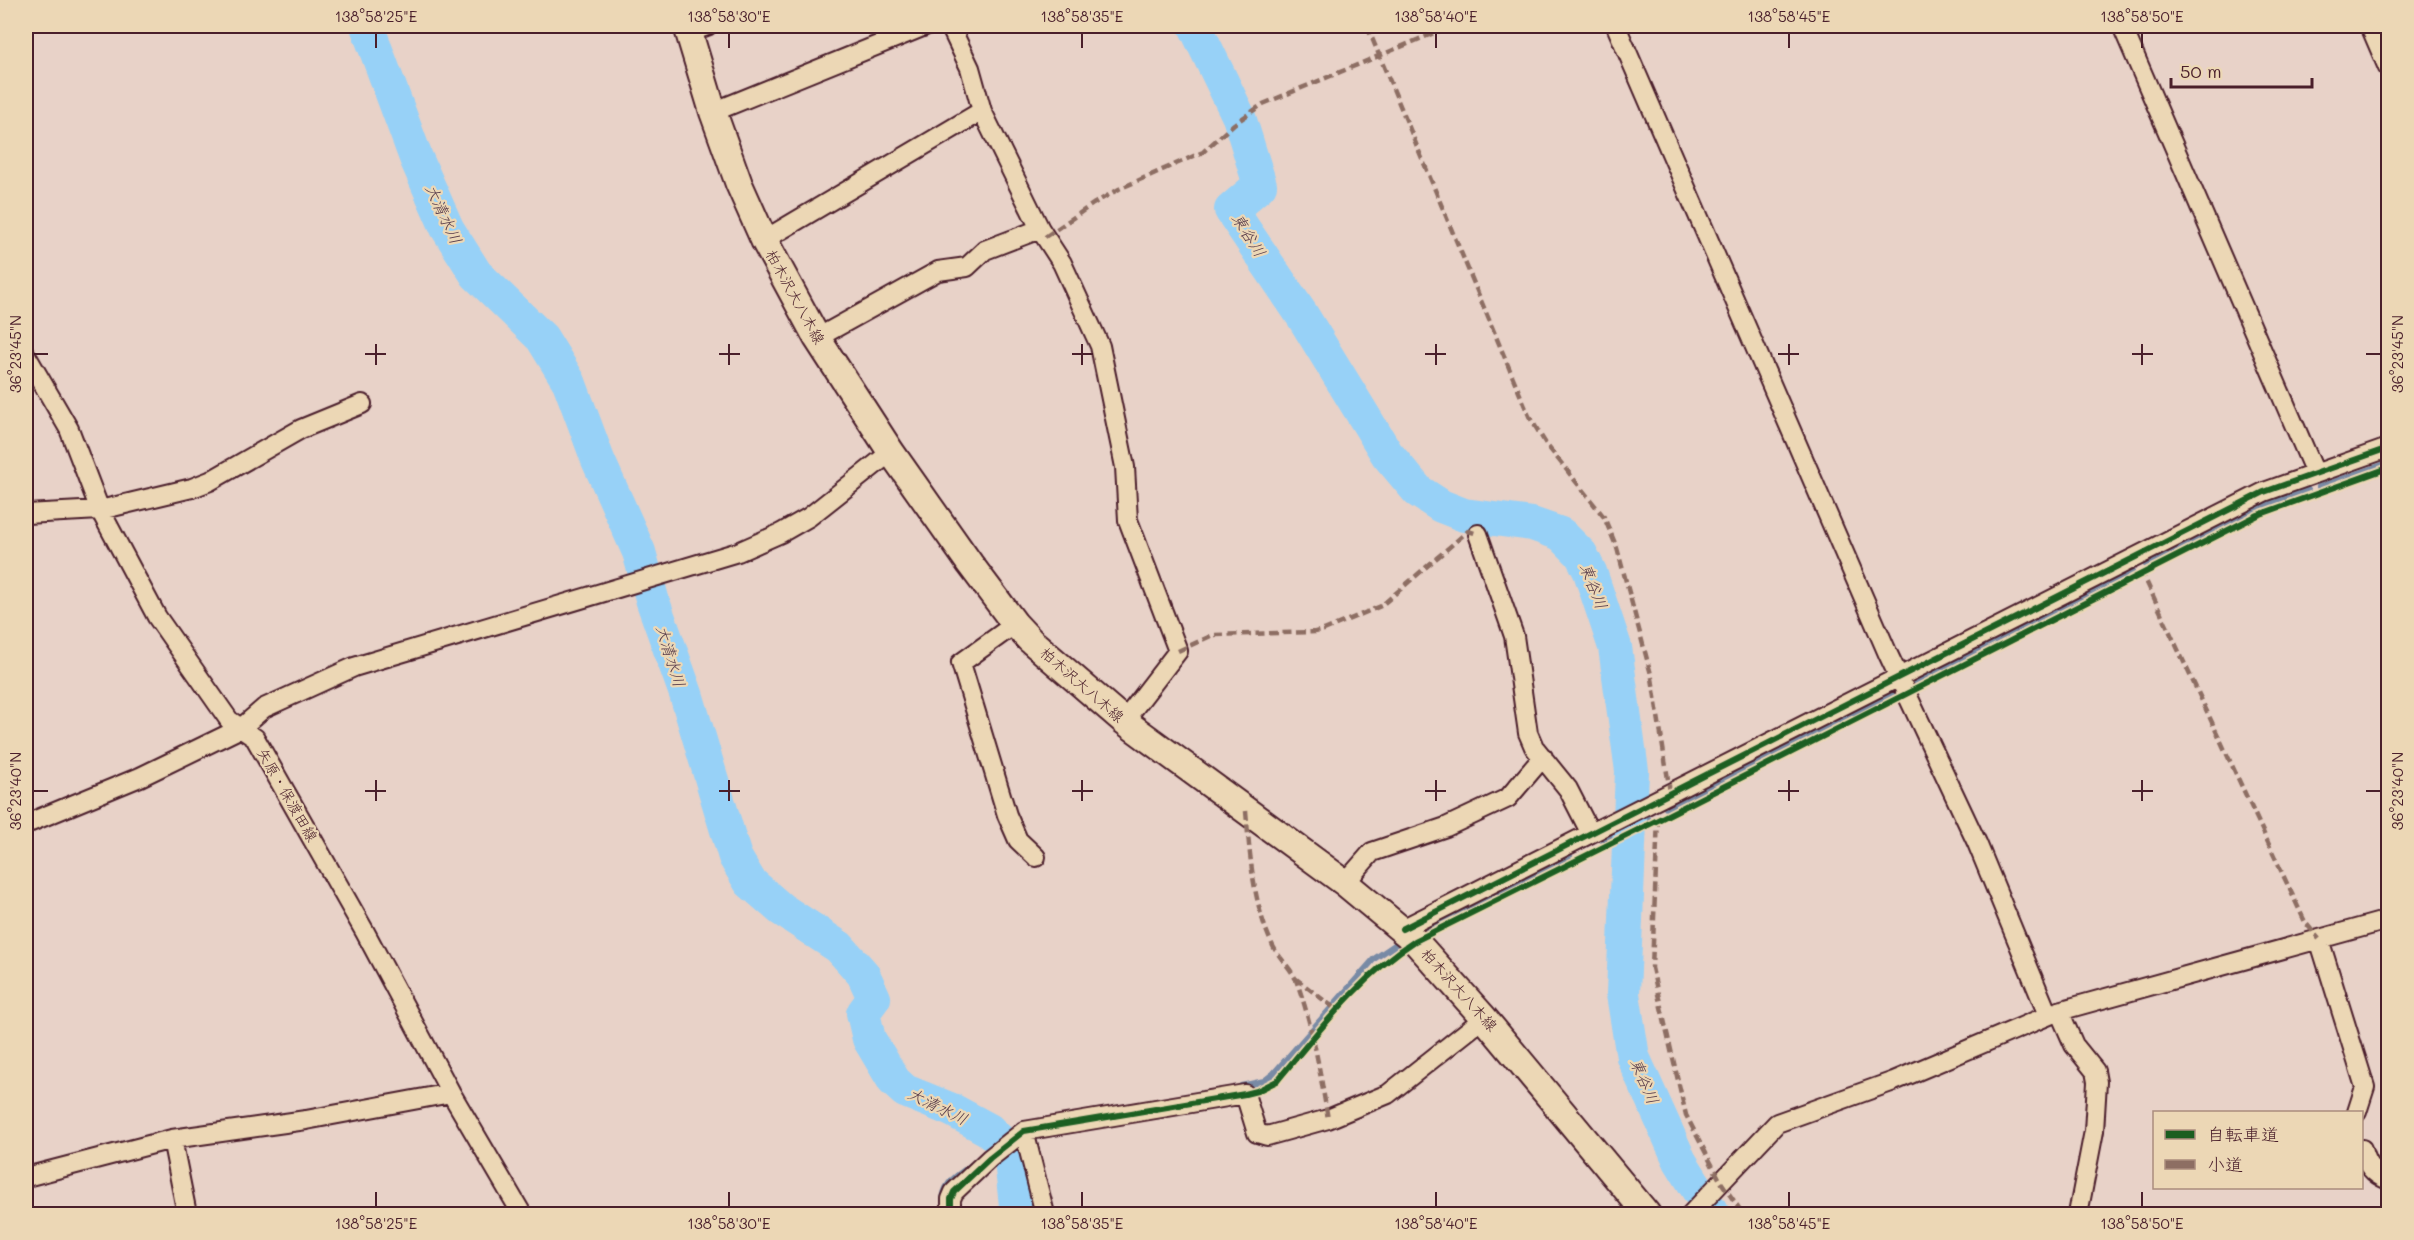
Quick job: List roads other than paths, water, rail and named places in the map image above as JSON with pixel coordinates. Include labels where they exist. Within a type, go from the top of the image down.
[{"type":"main road","name":"柏木沢大八木線","points":[[695,28],[713,112],[739,184],[764,240],[817,338],[891,452],[969,564],[1015,624],[1030,640],[1124,721],[1345,883],[1402,929],[1484,1018],[1647,1215]]},
{"type":"street","points":[[713,112],[926,26]]},
{"type":"street","points":[[950,26],[970,68],[982,111],[1040,229],[1062,263],[1100,346],[1125,467],[1128,520],[1178,651],[1124,721]]},
{"type":"street","points":[[1616,26],[1888,654],[2054,1013],[2074,1045],[2095,1071],[2097,1082],[2094,1131],[2078,1215]]},
{"type":"street","points":[[2121,26],[2315,473]]},
{"type":"street","points":[[2370,26],[2388,68]]},
{"type":"street","points":[[764,240],[982,111]]},
{"type":"street","points":[[817,338],[938,272],[967,267],[985,250],[1040,229]]},
{"type":"street","name":"矢原・保渡田線","points":[[26,356],[69,429],[100,510],[157,618],[229,720],[255,738],[366,932],[451,1093],[522,1215]]},
{"type":"street","points":[[26,514],[100,510],[192,488],[210,481],[301,429],[362,404]]},
{"type":"street","points":[[1402,929],[2264,492],[2388,448]]},
{"type":"street","points":[[26,824],[140,777],[241,728],[264,708],[354,667],[738,552],[781,533],[808,517],[891,452]]},
{"type":"street","points":[[1478,534],[1514,636],[1528,733],[1534,747],[1568,789],[1595,830]]},
{"type":"street","points":[[1015,624],[961,663],[1007,815],[1018,840],[1036,857]]},
{"type":"street","points":[[1345,883],[1372,852],[1446,827],[1508,798],[1543,757]]},
{"type":"street","points":[[1693,1213],[1777,1123],[1894,1081],[2054,1013],[2388,920]]},
{"type":"street","points":[[2319,939],[2366,1088],[2358,1111]]},
{"type":"street","points":[[951,1215],[951,1199],[954,1192],[1021,1133],[1245,1094],[1254,1128],[1257,1133],[1267,1136],[1328,1119],[1388,1094],[1484,1018]]},
{"type":"street","points":[[26,1177],[172,1139],[306,1120],[451,1093]]},
{"type":"street","points":[[1021,1133],[1045,1215]]},
{"type":"street","points":[[172,1139],[187,1215]]},
{"type":"street","points":[[2363,1156],[2365,1163],[2379,1176],[2388,1180]]},
{"type":"waterway","name":"大清水川","points":[[367,26],[416,158],[447,228],[476,274],[542,338],[569,382],[598,460],[639,552],[653,602],[686,694],[735,857],[750,882],[781,909],[839,947],[863,974],[874,998],[863,1013],[869,1039],[894,1081],[905,1091],[952,1110],[989,1130],[1010,1151],[1017,1214]]},
{"type":"waterway","name":"東谷川","points":[[1195,26],[1239,117],[1260,185],[1231,210],[1302,315],[1387,454],[1418,491],[1441,506],[1464,515],[1532,524],[1561,534],[1581,554],[1590,572],[1615,647],[1632,771],[1623,994],[1633,1057],[1680,1161],[1713,1214]]},
{"type":"waterway","points":[[2319,487],[2388,463]]},
{"type":"waterway","points":[[2146,565],[2262,506],[2308,490]]},
{"type":"waterway","points":[[1914,683],[2132,572]]},
{"type":"waterway","points":[[1666,808],[1896,691]]},
{"type":"waterway","name":"東谷川","points":[[1602,840],[1648,818]]},
{"type":"waterway","points":[[1425,930],[1570,856]]},
{"type":"waterway","points":[[1241,1086],[1264,1081],[1274,1073],[1374,959],[1399,942]]},
{"type":"waterway","points":[[943,1202],[948,1184],[971,1165]]}]
